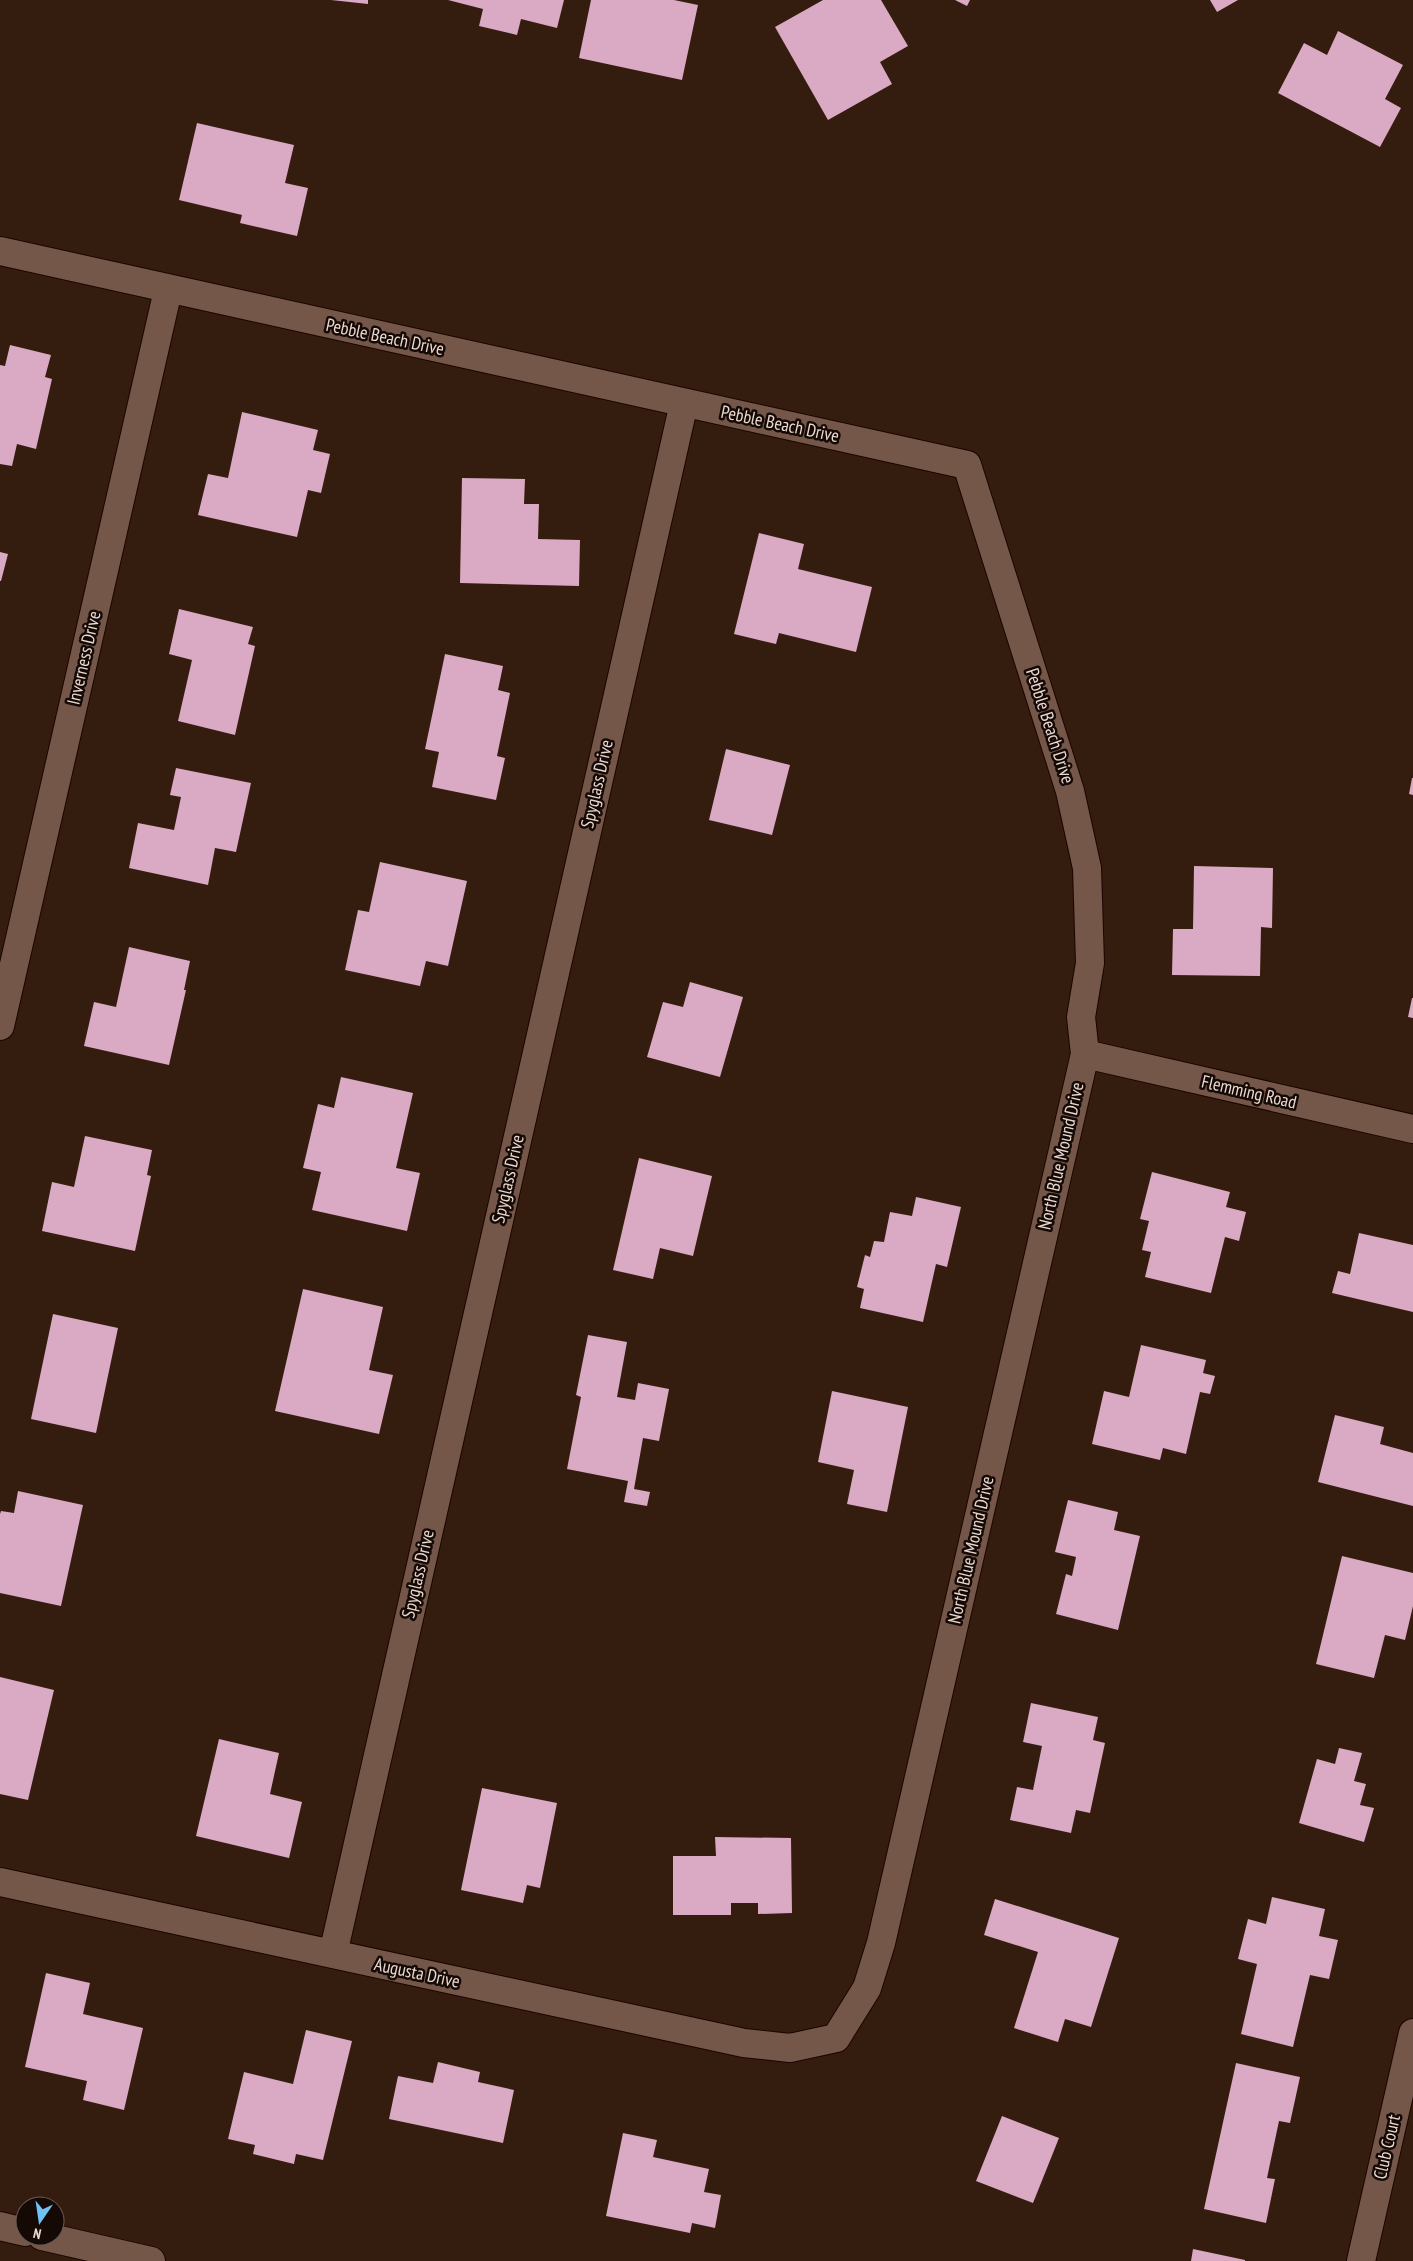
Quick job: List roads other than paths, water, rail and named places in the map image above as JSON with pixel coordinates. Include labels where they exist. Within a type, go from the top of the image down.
[{"type":"street","name":"Pebble Beach Drive","points":[[0,251],[168,290],[966,465],[1070,791],[1087,868],[1090,963],[1082,1017],[1084,1054]]},
{"type":"street","name":"Inverness Drive","points":[[0,1026],[168,290]]},
{"type":"street","name":"Spyglass Drive","points":[[332,1954],[684,403]]},
{"type":"street","name":"Flemming Road","points":[[1084,1054],[1413,1129]]},
{"type":"street","name":"North Blue Mound Drive","points":[[836,2038],[867,1988],[881,1943],[1084,1054]]},
{"type":"street","name":"Augusta Drive","points":[[0,1882],[744,2043],[790,2048],[836,2038]]},
{"type":"street","name":"Club Court","points":[[1361,2261],[1413,2033]]},
{"type":"street","points":[[0,2226],[15,2230]]},
{"type":"street","points":[[65,2241],[151,2261]]}]
